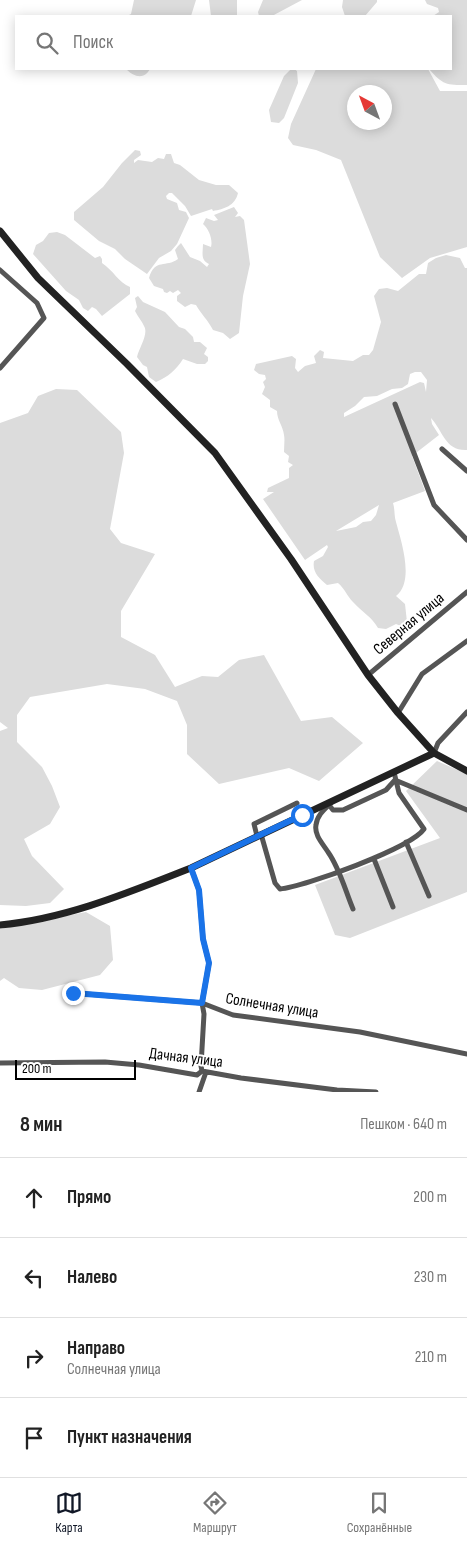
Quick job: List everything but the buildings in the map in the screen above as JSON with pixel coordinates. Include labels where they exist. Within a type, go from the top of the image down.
[{"type":"main road","points":[[0,231],[38,278],[215,453],[291,559],[368,675],[398,713],[434,753],[467,771]]},
{"type":"main road","points":[[0,925],[23,923],[68,912],[191,868],[434,753]]},
{"type":"street","points":[[0,270],[37,303],[44,318],[0,368]]},
{"type":"street","points":[[395,404],[434,505],[467,540]]},
{"type":"street","points":[[442,449],[467,471]]},
{"type":"street","name":"Северная улица","points":[[368,675],[467,592]]},
{"type":"street","points":[[398,713],[422,674],[467,641]]},
{"type":"street","points":[[434,753],[438,743],[467,712]]},
{"type":"street","points":[[296,803],[254,824],[275,883],[280,889],[374,859],[418,836],[424,829],[399,792],[394,772]]},
{"type":"street","points":[[329,805],[337,811],[343,810],[386,790],[395,780]]},
{"type":"street","points":[[395,780],[467,810]]},
{"type":"street","points":[[335,799],[318,818],[316,829],[320,841],[339,871],[353,909]]},
{"type":"street","points":[[406,842],[429,896]]},
{"type":"street","points":[[374,859],[393,907]]},
{"type":"street","points":[[191,868],[199,890],[203,939],[209,963],[202,1003],[204,1014],[201,1066],[204,1072],[199,1092]]},
{"type":"street","name":"Солнечная улица","points":[[73,993],[202,1003],[233,1015],[360,1032],[467,1054]]},
{"type":"street","name":"Дачная улица","points":[[0,1062],[105,1062],[139,1065],[197,1075],[204,1072],[338,1090],[376,1092]]},
{"type":"shaded area","points":[[134,0],[196,0],[191,15],[129,15],[131,14]]},
{"type":"shaded area","points":[[209,0],[237,0],[237,15],[211,15]]},
{"type":"shaded area","points":[[263,0],[302,0],[274,15],[259,15],[258,12]]},
{"type":"shaded area","points":[[343,0],[377,0],[366,15],[345,15],[342,7]]},
{"type":"shaded area","points":[[425,0],[467,0],[467,85],[445,83],[430,70],[452,70],[452,15],[434,15],[439,12],[438,8],[427,4]]},
{"type":"shaded area","points":[[127,70],[149,70],[142,76],[132,74]]},
{"type":"shaded area","points":[[290,70],[296,70],[298,83],[284,118],[279,123],[271,122],[269,110],[284,76]]},
{"type":"shaded area","points":[[316,70],[429,70],[440,91],[467,91],[467,247],[430,258],[402,278],[380,257],[341,160],[316,150],[293,145],[288,138],[291,124]]},
{"type":"shaded area","points":[[135,150],[140,151],[141,155],[134,160],[134,163],[138,160],[152,162],[158,158],[164,159],[166,154],[171,154],[174,163],[180,165],[199,180],[216,185],[229,185],[238,193],[232,204],[228,206],[191,216],[185,206],[172,193],[169,193],[166,196],[167,199],[177,203],[179,210],[186,212],[189,218],[177,244],[171,251],[159,258],[147,274],[125,259],[115,249],[99,241],[74,220],[74,212],[103,187]]},
{"type":"shaded area","points":[[234,207],[238,213],[235,217],[240,216],[244,220],[250,264],[243,296],[239,333],[230,339],[223,333],[213,330],[196,305],[191,304],[185,307],[177,301],[177,296],[181,293],[178,290],[173,293],[170,291],[164,292],[163,289],[154,286],[149,278],[154,268],[178,259],[175,250],[181,243],[190,257],[200,261],[207,267],[209,264],[203,258],[203,244],[211,247],[211,238],[203,224],[206,218],[214,221],[218,220],[214,215]]},
{"type":"shaded area","points":[[57,232],[65,235],[95,258],[100,256],[102,263],[123,283],[130,287],[130,294],[102,316],[92,307],[88,311],[83,308],[79,300],[66,291],[33,254],[36,245],[43,241],[49,233]]},
{"type":"shaded area","points":[[446,255],[460,258],[465,268],[467,268],[467,450],[449,444],[431,418],[432,424],[439,435],[412,456],[425,491],[393,503],[406,571],[402,589],[396,596],[405,604],[407,622],[403,627],[396,624],[386,629],[378,628],[356,606],[338,583],[327,585],[317,574],[314,568],[314,561],[323,556],[328,547],[327,545],[305,560],[263,499],[274,492],[267,492],[268,488],[289,478],[289,468],[293,465],[288,462],[289,456],[284,452],[284,435],[277,411],[270,407],[270,400],[262,394],[265,387],[263,382],[266,379],[265,375],[259,374],[254,370],[256,364],[292,356],[296,359],[295,368],[298,372],[305,366],[316,363],[314,356],[320,350],[324,352],[323,358],[353,361],[363,355],[369,355],[373,350],[381,322],[374,296],[379,289],[387,288],[398,291],[419,274],[426,274],[428,263]],"holes":[[[421,372],[427,380],[426,392],[424,383],[420,382],[344,417],[344,413],[364,397],[377,396],[392,389],[402,388],[408,384],[410,374]],[[379,505],[376,515],[371,521],[363,522],[356,527],[336,531]]]},
{"type":"shaded area","points":[[138,296],[143,302],[165,312],[179,327],[185,329],[193,337],[194,342],[200,342],[207,348],[204,354],[208,357],[208,361],[205,364],[197,364],[183,359],[178,367],[160,380],[156,382],[149,377],[147,367],[137,357],[145,333],[143,324],[135,311],[137,307],[135,298]]},
{"type":"shaded area","points":[[56,389],[77,390],[121,432],[124,453],[110,529],[121,543],[155,554],[121,611],[121,637],[155,655],[175,687],[202,676],[218,677],[239,660],[264,655],[301,721],[332,717],[363,743],[319,781],[289,768],[219,784],[187,754],[187,725],[177,701],[145,689],[107,684],[30,697],[17,715],[17,742],[42,767],[60,807],[50,824],[24,839],[32,856],[64,889],[50,903],[26,906],[0,905],[0,731],[8,728],[0,722],[0,423],[28,413],[38,396]]},
{"type":"shaded area","points":[[437,761],[467,774],[467,892],[350,938],[335,935],[315,885],[440,838],[406,791]]},
{"type":"shaded area","points":[[86,912],[110,926],[113,960],[100,975],[42,990],[19,988],[4,978],[0,981],[0,929]]},
{"type":"route","points":[[73,993],[202,1003],[209,963],[203,939],[201,900],[191,868],[302,815]]}]
